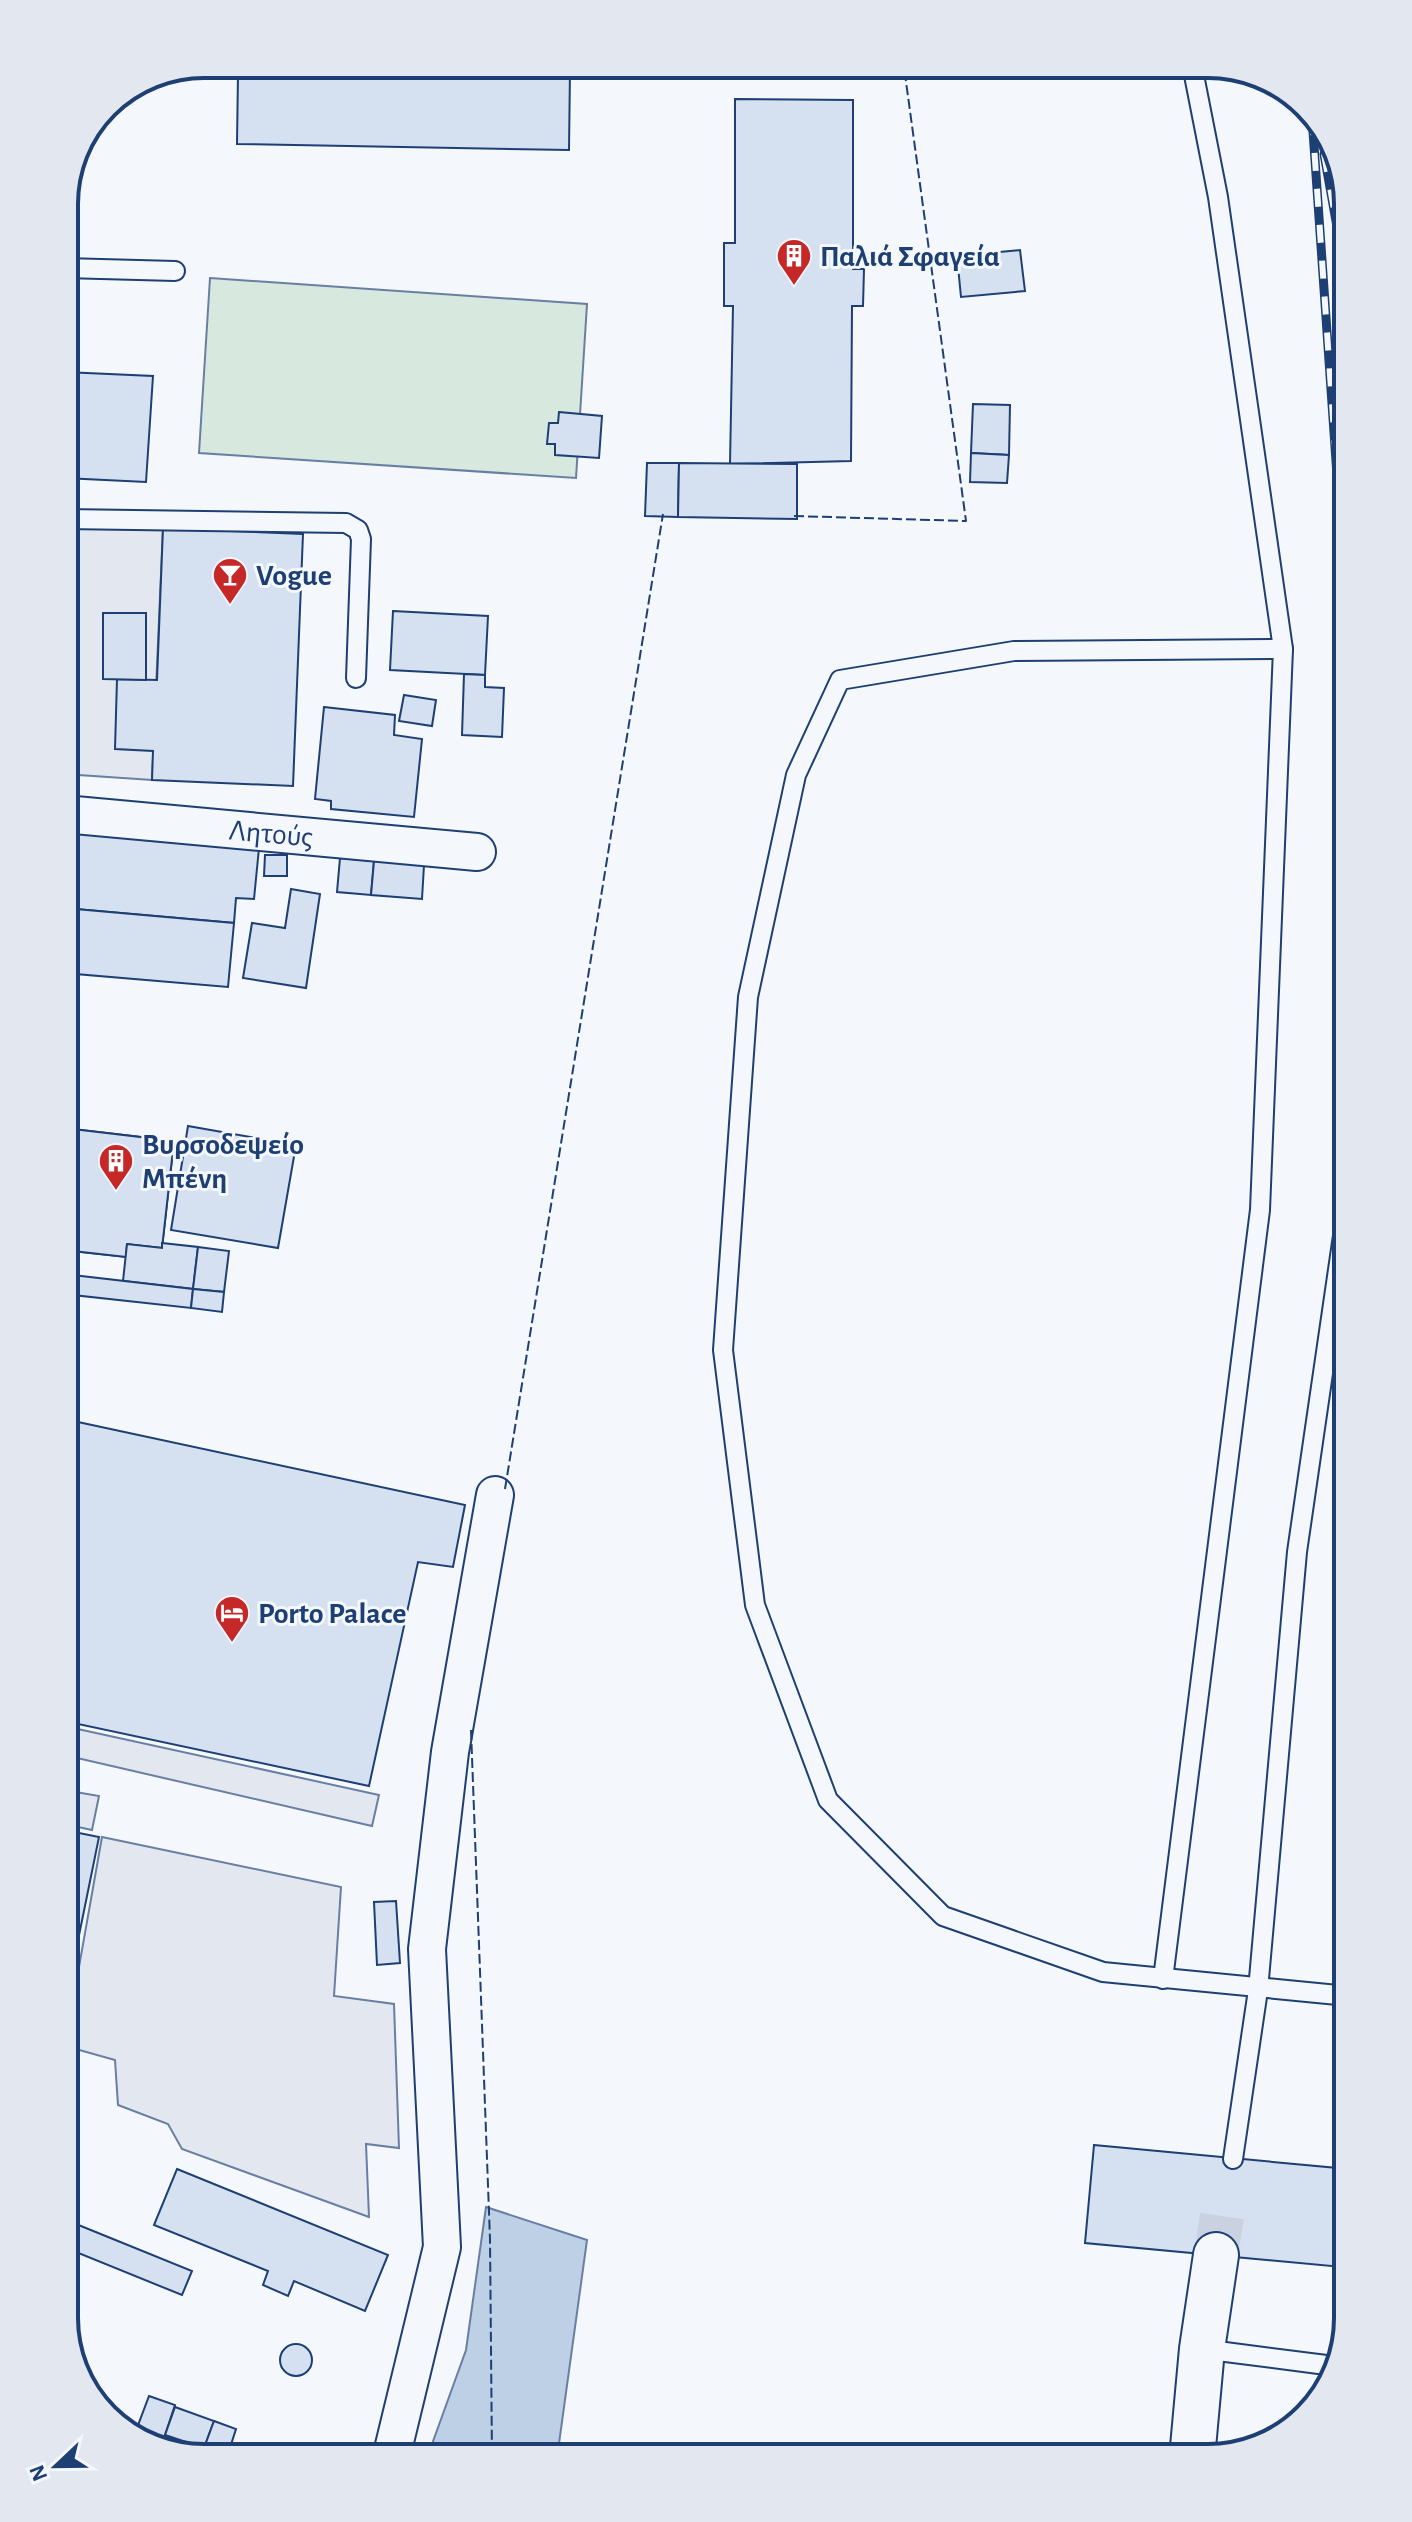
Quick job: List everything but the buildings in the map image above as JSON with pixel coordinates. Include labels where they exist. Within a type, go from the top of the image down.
[{"type":"street","name":"Λητούς","points":[[78,815],[477,852]]},
{"type":"street","points":[[396,2444],[442,2247],[427,1949],[450,1752],[495,1495]]},
{"type":"street","points":[[1193,2444],[1202,2349],[1216,2255]]},
{"type":"lane","points":[[1163,1979],[1260,1210],[1283,649],[1218,197],[1195,78]]},
{"type":"lane","points":[[78,268],[175,271]]},
{"type":"lane","points":[[78,519],[346,523],[358,530],[361,539],[356,678]]},
{"type":"lane","points":[[1283,649],[1014,651],[840,680],[796,775],[748,997],[723,1350],[755,1605],[828,1800],[943,1916],[1103,1972],[1258,1990],[1334,1995]]},
{"type":"lane","points":[[1233,2159],[1258,1990],[1297,1552],[1334,1297]]},
{"type":"lane","points":[[1202,2349],[1325,2365]]},
{"type":"shaded area","points":[[210,278],[587,304],[576,478],[199,453]]},
{"type":"shaded area","points":[[78,521],[163,528],[152,780],[78,775]]},
{"type":"shaded area","points":[[78,1729],[379,1795],[372,1826],[78,1758]]},
{"type":"shaded area","points":[[78,1792],[99,1796],[92,1830],[78,1827]]},
{"type":"shaded area","points":[[102,1837],[341,1887],[334,1996],[394,2004],[399,2148],[366,2144],[369,2217],[182,2149],[168,2124],[118,2105],[115,2060],[78,2050],[78,1973]]},
{"type":"water","points":[[486,2207],[587,2240],[559,2444],[432,2444],[466,2350]]},
{"type":"tunnel","points":[[1216,2255],[1222,2216]]},
{"type":"railway","points":[[1313,135],[1334,432]]},
{"type":"railway","points":[[1325,158],[1334,210]]},
{"type":"fence","points":[[794,516],[966,521],[906,78]]},
{"type":"fence","points":[[505,1489],[663,514]]},
{"type":"fence","points":[[471,1730],[490,2239],[492,2444]]},
{"type":"place","name":"Παλιά Σφαγεία","points":[[794,287]]},
{"type":"place","name":"Vogue","points":[[230,606]]},
{"type":"place","name":"Βυρσοδεψείο Μπένη","points":[[116,1192]]},
{"type":"place","name":"Porto Palace","points":[[232,1644]]}]
